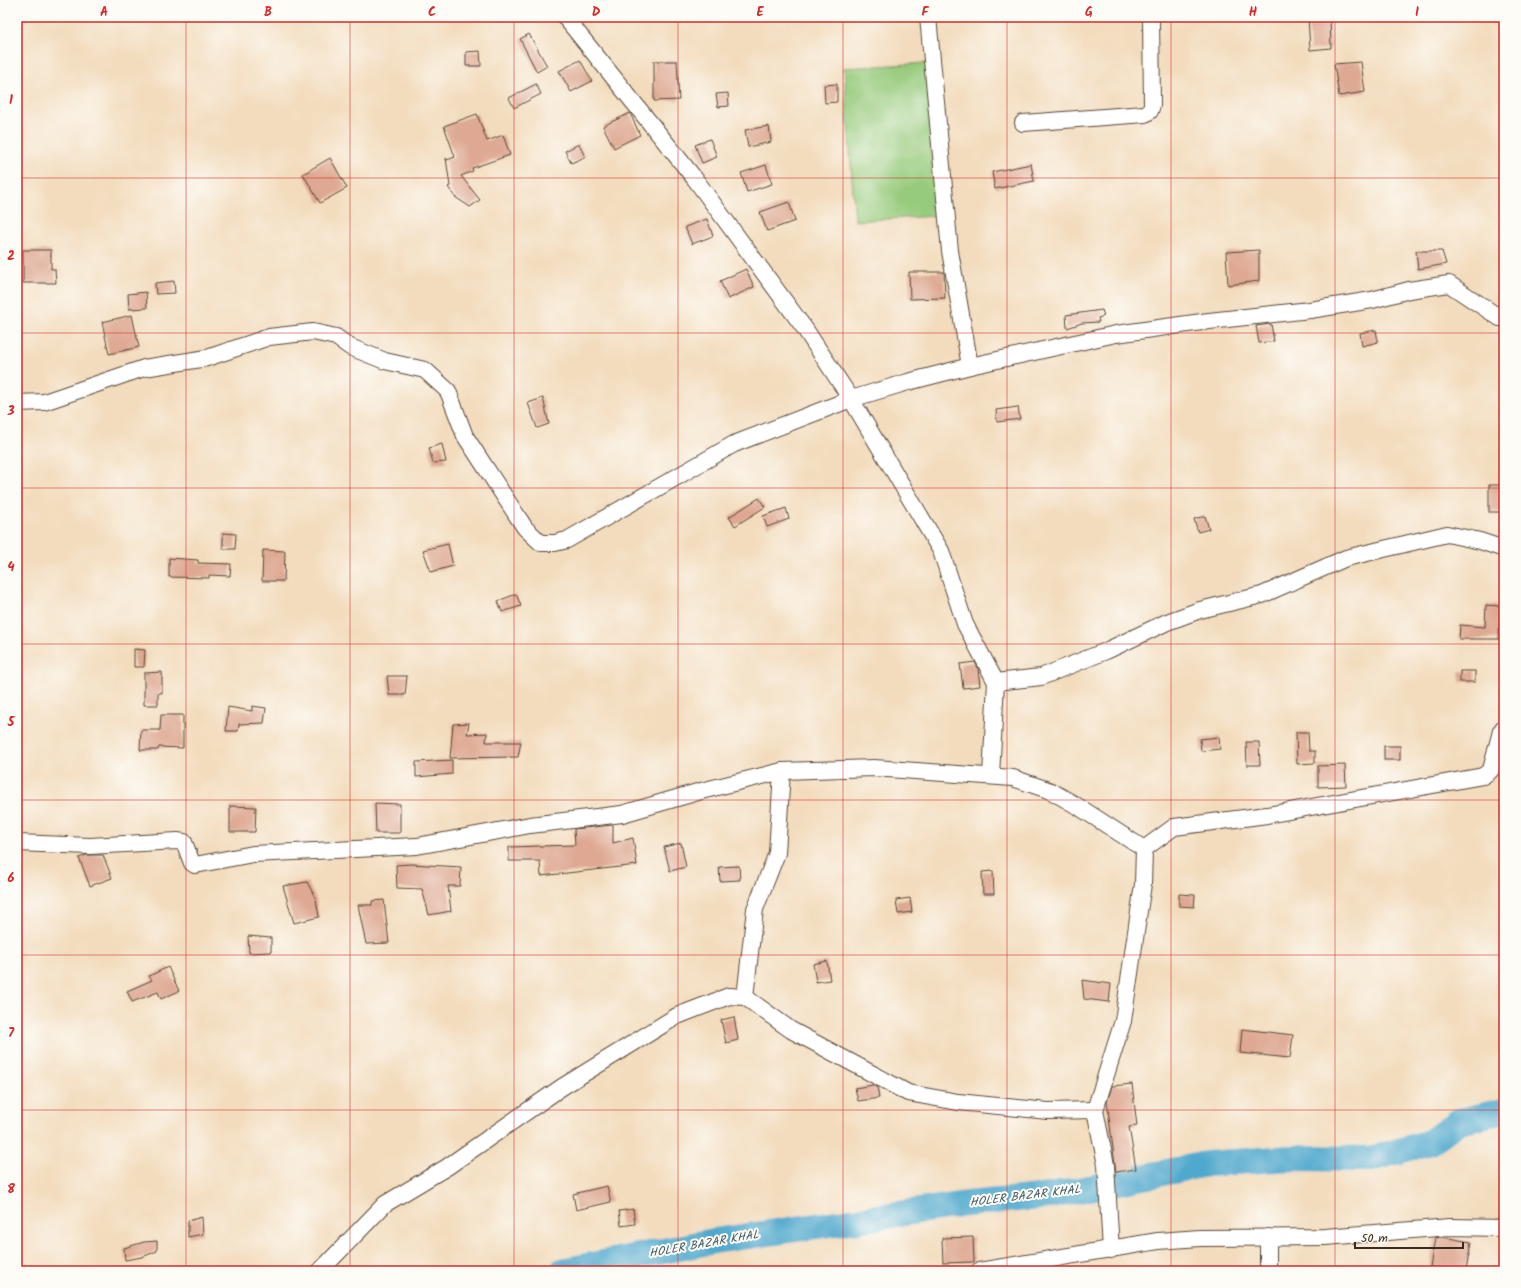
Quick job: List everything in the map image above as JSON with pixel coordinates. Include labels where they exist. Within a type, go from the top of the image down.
[{"type":"street","points":[[565,17],[695,179],[805,329],[851,399],[941,551],[965,624],[996,682],[991,776]]},
{"type":"street","points":[[928,17],[950,251],[970,366]]},
{"type":"street","points":[[1023,123],[1145,114],[1150,111],[1152,105],[1151,17]]},
{"type":"street","points":[[17,403],[44,402],[144,368],[207,358],[269,337],[313,332],[336,337],[350,347],[385,361],[425,370],[442,385],[448,391],[466,436],[525,528],[541,543],[555,543],[567,540],[734,444],[851,399],[970,366],[1116,334],[1209,321],[1310,310],[1372,300],[1409,290],[1449,284],[1500,318],[1504,318]]},
{"type":"street","points":[[996,682],[1041,677],[1106,651],[1167,622],[1200,610],[1262,595],[1346,558],[1446,534],[1480,541],[1504,549]]},
{"type":"street","points":[[1144,849],[1174,827],[1267,815],[1483,776],[1492,770],[1501,731],[1504,727]]},
{"type":"street","points":[[17,843],[90,846],[177,841],[184,842],[192,863],[195,865],[253,854],[416,846],[530,825],[622,814],[701,791],[782,771],[874,768],[1013,778],[1051,791],[1079,807],[1144,849]]},
{"type":"street","points":[[745,997],[755,909],[777,853],[782,771]]},
{"type":"street","points":[[1111,1244],[1106,1165],[1095,1110],[1123,1021],[1143,884],[1144,849]]},
{"type":"street","points":[[320,1271],[385,1204],[447,1167],[562,1087],[677,1016],[729,996],[745,997],[791,1030],[908,1093],[958,1102],[1048,1111],[1095,1110]]},
{"type":"street","points":[[979,1271],[1036,1263],[1111,1244],[1193,1238],[1325,1237],[1450,1227],[1504,1228]]},
{"type":"street","points":[[1268,1237],[1268,1271]]},
{"type":"green space","points":[[926,63],[936,216],[855,221],[844,68]]},
{"type":"building","points":[[1308,17],[1330,17],[1331,48],[1310,50]]},
{"type":"building","points":[[529,34],[547,66],[537,72],[520,39]]},
{"type":"building","points":[[480,51],[481,66],[466,66],[466,52]]},
{"type":"building","points":[[580,60],[592,81],[571,92],[559,71]]},
{"type":"building","points":[[654,61],[677,61],[679,100],[654,101]]},
{"type":"building","points":[[1361,62],[1365,92],[1339,96],[1334,64]]},
{"type":"building","points":[[536,84],[541,94],[514,108],[509,98]]},
{"type":"building","points":[[837,84],[837,102],[825,103],[824,85]]},
{"type":"building","points":[[728,93],[729,106],[718,107],[716,94]]},
{"type":"building","points":[[630,113],[640,135],[614,148],[603,126]]},
{"type":"building","points":[[477,114],[487,141],[503,135],[510,155],[472,168],[473,171],[461,176],[480,200],[470,207],[455,197],[448,187],[450,186],[446,158],[447,160],[455,157],[444,126]]},
{"type":"building","points":[[769,126],[771,142],[748,147],[745,130]]},
{"type":"building","points":[[710,139],[717,157],[702,163],[695,145]]},
{"type":"building","points":[[579,144],[585,157],[571,163],[565,151]]},
{"type":"building","points":[[330,158],[347,188],[320,203],[303,174]]},
{"type":"building","points":[[1031,164],[1034,181],[995,189],[992,172]]},
{"type":"building","points":[[766,165],[772,184],[747,192],[741,173]]},
{"type":"building","points":[[789,202],[795,221],[767,231],[760,212]]},
{"type":"building","points":[[707,219],[713,236],[692,244],[685,227]]},
{"type":"building","points":[[23,250],[51,250],[51,269],[55,269],[56,283],[23,283]]},
{"type":"building","points":[[1259,250],[1259,281],[1228,285],[1226,252]]},
{"type":"building","points":[[1416,251],[1442,251],[1446,264],[1418,269]]},
{"type":"building","points":[[746,269],[754,287],[728,299],[720,281]]},
{"type":"building","points":[[909,272],[944,272],[945,298],[910,299]]},
{"type":"building","points":[[174,281],[175,293],[156,294],[155,283]]},
{"type":"building","points":[[146,292],[147,308],[129,309],[128,294]]},
{"type":"building","points":[[1102,310],[1104,316],[1098,318],[1099,322],[1082,323],[1067,328],[1066,315]]},
{"type":"building","points":[[132,315],[139,347],[109,354],[102,322]]},
{"type":"building","points":[[1271,324],[1274,341],[1259,343],[1256,326]]},
{"type":"building","points":[[1376,330],[1378,342],[1362,346],[1360,333]]},
{"type":"building","points":[[543,398],[549,424],[537,428],[528,403]]},
{"type":"building","points":[[1018,407],[1020,419],[997,422],[996,410]]},
{"type":"building","points":[[442,444],[446,462],[433,463],[429,448]]},
{"type":"building","points":[[1489,485],[1504,485],[1504,512],[1489,512]]},
{"type":"building","points":[[759,498],[765,507],[735,526],[729,517]]},
{"type":"building","points":[[786,508],[789,519],[767,527],[763,516]]},
{"type":"building","points":[[1205,516],[1209,529],[1198,532],[1194,519]]},
{"type":"building","points":[[223,533],[236,534],[235,549],[223,549]]},
{"type":"building","points":[[448,544],[453,566],[431,572],[423,550]]},
{"type":"building","points":[[263,550],[285,551],[284,581],[262,581]]},
{"type":"building","points":[[169,558],[198,560],[198,563],[231,564],[230,576],[209,575],[209,578],[169,577]]},
{"type":"building","points":[[516,594],[521,606],[502,612],[498,601]]},
{"type":"building","points":[[1486,605],[1500,606],[1499,639],[1459,639],[1460,625],[1485,627]]},
{"type":"building","points":[[134,649],[145,650],[144,667],[134,667]]},
{"type":"building","points":[[975,662],[978,668],[980,686],[963,688],[960,664]]},
{"type":"building","points":[[1460,671],[1475,671],[1475,682],[1460,682]]},
{"type":"building","points":[[162,672],[162,693],[158,693],[158,705],[144,705],[144,673]]},
{"type":"building","points":[[387,676],[407,676],[405,695],[389,695]]},
{"type":"building","points":[[252,706],[266,708],[264,723],[239,724],[238,731],[226,731],[228,707],[252,711]]},
{"type":"building","points":[[161,715],[183,715],[183,748],[159,747],[158,750],[140,750],[141,730],[160,730]]},
{"type":"building","points":[[469,723],[467,734],[487,733],[486,742],[521,742],[518,757],[450,758],[453,724]]},
{"type":"building","points":[[1296,732],[1308,732],[1309,751],[1315,751],[1315,763],[1297,764]]},
{"type":"building","points":[[1219,737],[1220,749],[1201,751],[1200,739]]},
{"type":"building","points":[[1246,742],[1259,742],[1260,765],[1247,765]]},
{"type":"building","points":[[1384,746],[1400,746],[1400,760],[1384,760]]},
{"type":"building","points":[[452,760],[452,774],[416,777],[416,762]]},
{"type":"building","points":[[1345,765],[1346,786],[1318,787],[1318,766]]},
{"type":"building","points":[[375,803],[400,804],[400,833],[376,833]]},
{"type":"building","points":[[230,806],[256,807],[255,832],[230,832]]},
{"type":"building","points":[[613,825],[613,843],[633,838],[637,865],[541,876],[540,861],[509,861],[509,847],[575,845],[574,829]]},
{"type":"building","points":[[681,843],[686,867],[670,871],[664,847]]},
{"type":"building","points":[[86,855],[103,855],[112,878],[90,886],[79,858]]},
{"type":"building","points":[[411,864],[461,867],[460,886],[448,886],[451,911],[429,915],[422,889],[397,888],[396,865]]},
{"type":"building","points":[[739,866],[740,880],[720,881],[719,867]]},
{"type":"building","points":[[993,871],[994,894],[983,894],[982,872]]},
{"type":"building","points":[[307,882],[316,899],[319,917],[294,923],[283,886]]},
{"type":"building","points":[[1179,894],[1195,895],[1194,907],[1179,906]]},
{"type":"building","points":[[910,898],[912,912],[898,914],[896,900]]},
{"type":"building","points":[[384,900],[389,943],[366,944],[358,905],[372,905],[372,901]]},
{"type":"building","points":[[248,936],[271,938],[271,952],[249,953]]},
{"type":"building","points":[[827,961],[830,980],[816,982],[813,964]]},
{"type":"building","points":[[168,967],[179,991],[161,999],[158,992],[132,1002],[127,991],[152,980],[149,976]]},
{"type":"building","points":[[1082,980],[1111,984],[1109,1002],[1084,999]]},
{"type":"building","points":[[734,1017],[738,1040],[726,1043],[721,1020]]},
{"type":"building","points":[[1242,1029],[1293,1035],[1290,1058],[1240,1053]]},
{"type":"building","points":[[1132,1084],[1137,1126],[1129,1127],[1136,1169],[1116,1172],[1107,1102],[1112,1086]]},
{"type":"building","points":[[873,1085],[877,1087],[879,1098],[858,1101],[855,1088]]},
{"type":"building","points":[[607,1186],[611,1202],[576,1210],[573,1194]]},
{"type":"building","points":[[633,1209],[635,1224],[621,1226],[619,1211]]},
{"type":"building","points":[[202,1217],[203,1234],[188,1237],[188,1221]]},
{"type":"building","points":[[973,1237],[974,1262],[943,1263],[942,1238]]},
{"type":"building","points":[[1442,1237],[1471,1242],[1466,1271],[1450,1271],[1430,1267],[1435,1238]]},
{"type":"building","points":[[157,1241],[157,1251],[142,1257],[125,1260],[124,1248],[144,1242]]},
{"type":"waterway","name":"HOLER BAZAR KHAL","points":[[562,1271],[714,1241],[966,1204],[1050,1196],[1206,1164],[1291,1158],[1371,1159],[1430,1142],[1459,1121],[1504,1111]]}]
